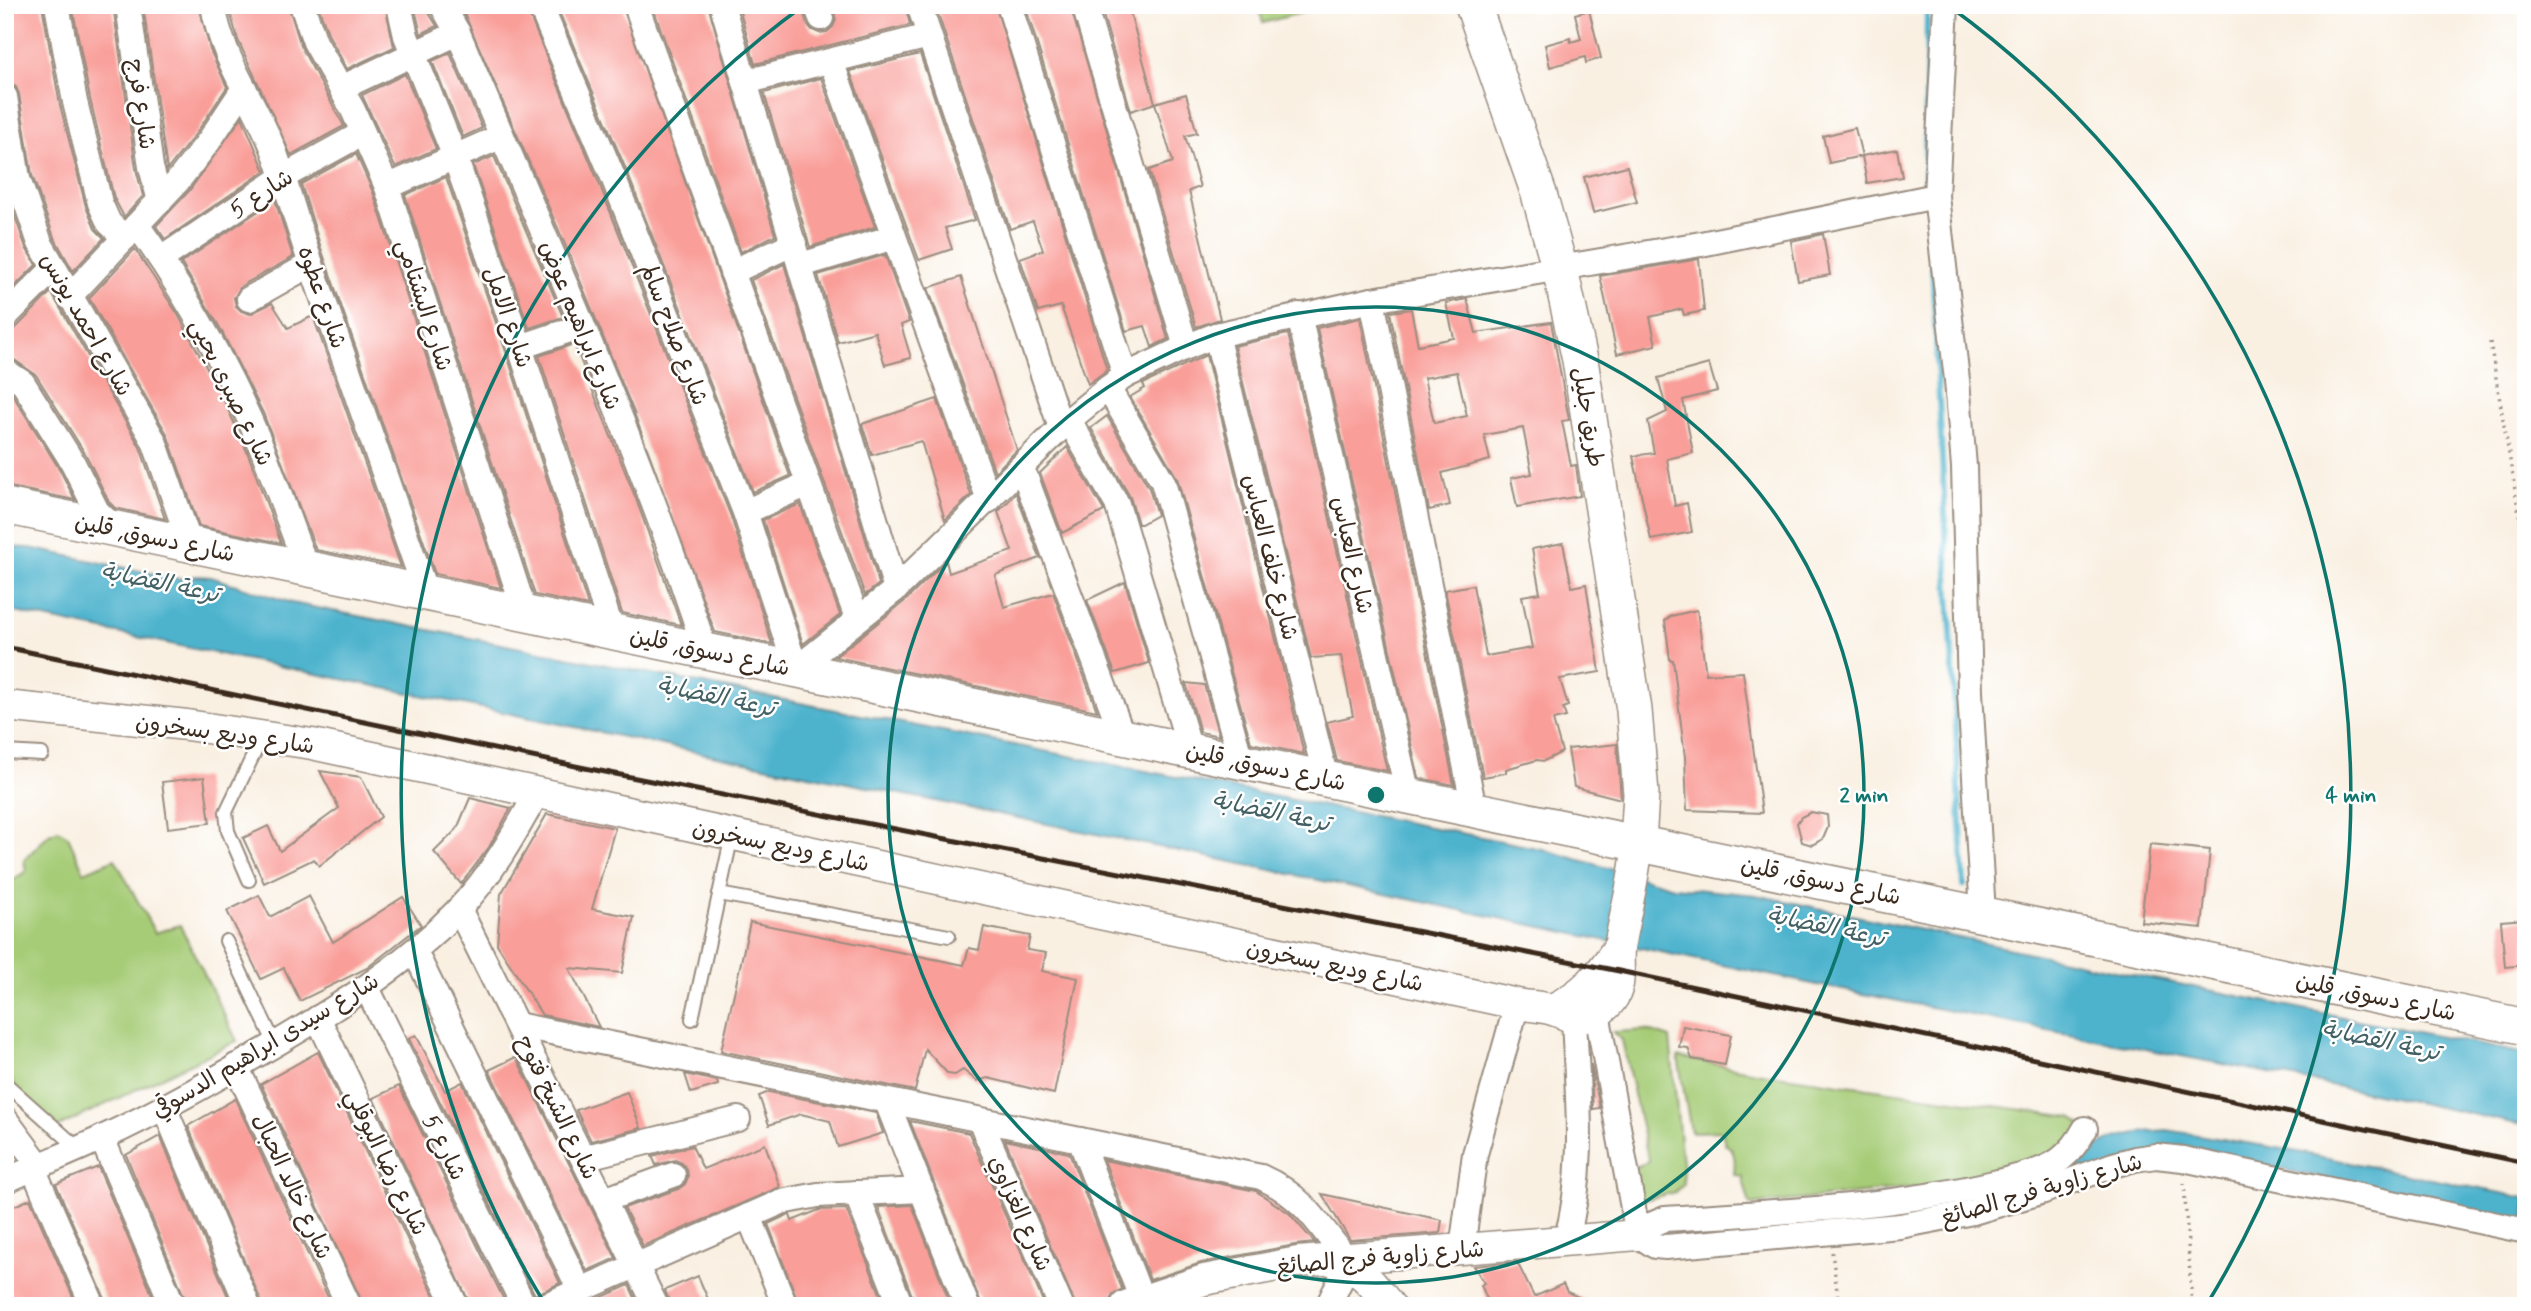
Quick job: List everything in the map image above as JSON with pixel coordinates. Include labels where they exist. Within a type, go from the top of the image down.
[{"type":"main road","name":"طريق جليل","points":[[1473,5],[1539,194],[1560,269],[1586,394],[1629,667],[1642,794],[1637,854]]},
{"type":"main road","name":"شارع دسوق, قلين","points":[[5,506],[1474,809],[1637,854],[1983,914],[2526,1027]]},
{"type":"street","name":"شارع صبرى يحيي","points":[[57,5],[75,102],[100,203],[109,223],[131,232],[161,259],[204,328],[261,447],[307,568]]},
{"type":"street","name":"شارع فرج","points":[[128,5],[151,167],[160,201]]},
{"type":"street","name":"شارع عطوه","points":[[213,5],[220,39],[228,60],[269,137],[426,593]]},
{"type":"street","name":"شارع البشتامي","points":[[302,5],[315,42],[341,88],[387,187],[525,613]]},
{"type":"street","name":"شارع الامل","points":[[399,5],[413,54],[455,157],[520,347],[611,631]]},
{"type":"street","name":"شارع صلاح سالم","points":[[540,5],[614,177],[745,512],[796,669]]},
{"type":"street","points":[[636,5],[857,618]]},
{"type":"street","points":[[722,5],[896,589]]},
{"type":"street","points":[[919,5],[1065,424],[1106,481],[1117,504],[1190,750]]},
{"type":"street","points":[[1009,5],[1116,382],[1163,482],[1241,761]]},
{"type":"street","points":[[1084,5],[1186,347]]},
{"type":"street","points":[[1946,5],[1936,196],[1964,467],[1970,692],[1983,914]]},
{"type":"street","name":"شارع ابراهيم عوض","points":[[447,7],[582,326],[670,546],[705,650]]},
{"type":"street","points":[[341,88],[458,33]]},
{"type":"street","points":[[746,82],[929,36]]},
{"type":"street","points":[[831,61],[989,499]]},
{"type":"street","points":[[69,297],[160,201],[201,152],[244,88]]},
{"type":"street","name":"شارع احمد يونس","points":[[5,97],[18,179],[35,232],[53,269],[154,441],[190,544]]},
{"type":"street","name":"شارع 5","points":[[161,259],[283,177],[363,133]]},
{"type":"street","points":[[387,187],[502,136]]},
{"type":"street","points":[[796,669],[896,589],[1065,424],[1116,382],[1186,347],[1216,335],[1372,300],[1701,244],[1936,196]]},
{"type":"street","points":[[732,272],[797,254],[894,237]]},
{"type":"street","points":[[249,299],[311,264]]},
{"type":"street","points":[[5,317],[53,269]]},
{"type":"street","points":[[1372,300],[1474,809]]},
{"type":"street","name":"شارع العباس","points":[[1299,315],[1408,796]]},
{"type":"street","points":[[520,347],[582,326]]},
{"type":"street","name":"شارع خلف العباس","points":[[1216,335],[1326,779]]},
{"type":"street","points":[[5,371],[23,383],[73,463],[97,511],[114,528]]},
{"type":"street","points":[[1022,468],[1123,737]]},
{"type":"street","points":[[745,512],[808,484]]},
{"type":"street","name":"شارع وديع بسخرون","points":[[5,706],[187,724],[263,735],[1517,1004],[1574,1013]]},
{"type":"street","name":"شارع سيدى ابراهيم الدسوقي","points":[[5,1181],[102,1139],[164,1107],[366,988],[415,952],[459,909],[502,857],[537,793]]},
{"type":"street","points":[[1574,1013],[1607,1005],[1618,984],[1619,946],[1637,854]]},
{"type":"street","name":"شارع الشيخ فتوح","points":[[459,909],[656,1306]]},
{"type":"street","points":[[1619,946],[1588,987],[1568,1002],[1574,1013],[1639,1235]]},
{"type":"street","points":[[415,952],[580,1290]]},
{"type":"street","name":"شارع 5","points":[[366,988],[524,1306]]},
{"type":"street","points":[[1462,1249],[1475,1154],[1517,1004]]},
{"type":"street","points":[[1566,1241],[1574,1215],[1580,1162],[1574,1013]]},
{"type":"street","name":"شارع رضا البوقلي","points":[[318,1018],[456,1306]]},
{"type":"street","points":[[517,1026],[1261,1177],[1277,1184],[1305,1206],[1345,1258],[1390,1306]]},
{"type":"street","name":"شارع خالد الحبال","points":[[236,1066],[349,1306]]},
{"type":"street","points":[[887,1102],[967,1306]]},
{"type":"street","points":[[164,1107],[248,1306]]},
{"type":"street","points":[[5,1119],[36,1167],[93,1306]]},
{"type":"street","points":[[583,1158],[738,1119]]},
{"type":"street","name":"شارع الغزاوي","points":[[980,1120],[1062,1306]]},
{"type":"street","name":"شارع زاوية فرج الصائغ","points":[[1639,1235],[1646,1227],[1665,1219],[1864,1204],[1974,1188],[2045,1168],[2068,1152],[2085,1129]]},
{"type":"street","points":[[102,1139],[173,1306]]},
{"type":"street","points":[[1080,1140],[1148,1301]]},
{"type":"street","name":"شارع زاوية فرج الصائغ","points":[[1148,1301],[1251,1270],[1345,1258],[1639,1235],[1655,1246],[1666,1248],[1900,1226],[1973,1212],[2044,1191],[2113,1165],[2156,1156],[2183,1159],[2526,1231]]},
{"type":"street","points":[[604,1200],[673,1175]]},
{"type":"street","points":[[544,1306],[781,1202],[818,1195],[922,1190]]},
{"type":"street","points":[[856,1193],[901,1306]]},
{"type":"street","points":[[749,1216],[785,1306]]},
{"type":"street","points":[[1328,1306],[1340,1281],[1345,1258]]},
{"type":"lane","points":[[249,880],[228,831],[226,812],[263,735]]},
{"type":"lane","points":[[5,752],[42,754]]},
{"type":"lane","points":[[692,1019],[732,835]]},
{"type":"lane","points":[[719,894],[949,936]]},
{"type":"lane","points":[[226,942],[275,1044]]},
{"type":"lane","points":[[5,1083],[79,1149]]},
{"type":"path","points":[[2490,342],[2526,555]]},
{"type":"path","points":[[2183,1159],[2192,1306]]},
{"type":"path","points":[[1830,1234],[1839,1306]]},
{"type":"green space","points":[[1258,5],[1330,5],[1263,23]]},
{"type":"green space","points":[[58,830],[68,836],[84,872],[115,859],[155,933],[180,925],[237,1041],[46,1133],[5,1071],[5,886],[26,871],[24,860],[49,834]]},
{"type":"green space","points":[[1646,1030],[1670,1038],[1684,1184],[1675,1192],[1637,1202],[1631,1168],[1649,1162],[1622,1040],[1613,1032]]},
{"type":"green space","points":[[1678,1057],[1755,1072],[2072,1117],[2082,1126],[2078,1138],[2014,1177],[1750,1205],[1742,1176],[1734,1175],[1732,1150],[1725,1144],[1722,1131],[1691,1132]]},
{"type":"water","name":"ترعة القضابة","points":[[5,547],[30,548],[179,579],[211,577],[292,603],[1542,849],[1674,887],[1756,895],[2526,1054],[2526,1126],[2397,1098],[1817,985],[5,610]]},
{"type":"water","points":[[2167,1130],[2283,1149],[2526,1198],[2526,1223],[2208,1153],[1940,1213],[1694,1237],[1694,1226],[2066,1166],[2114,1139]]},
{"type":"building","points":[[5,5],[42,5],[60,105],[86,207],[95,229],[104,238],[73,271],[54,237],[32,175],[19,94],[16,87],[5,82],[5,61],[10,61]]},
{"type":"building","points":[[72,5],[113,5],[136,169],[143,196],[124,217],[114,198],[90,99]]},
{"type":"building","points":[[143,5],[199,5],[210,50],[227,87],[167,170]]},
{"type":"building","points":[[228,5],[288,5],[302,49],[344,126],[291,155],[238,40]]},
{"type":"building","points":[[318,5],[385,5],[394,47],[347,69],[329,36]]},
{"type":"building","points":[[414,5],[424,5],[437,26],[421,34]]},
{"type":"building","points":[[475,5],[525,5],[599,183],[731,517],[772,644],[715,632],[633,410],[570,256],[464,13]]},
{"type":"building","points":[[556,5],[622,5],[790,476],[753,492],[627,172]]},
{"type":"building","points":[[652,5],[708,5],[775,235],[741,252]]},
{"type":"building","points":[[738,5],[801,5],[807,24],[819,33],[827,32],[833,27],[836,20],[832,5],[905,5],[910,25],[755,64]]},
{"type":"building","points":[[935,5],[995,5],[1107,370],[1088,384],[1061,306],[1038,312],[1020,258],[1043,250],[1033,221],[1010,229]]},
{"type":"building","points":[[1025,5],[1070,5],[1168,339],[1152,347],[1145,326],[1126,331]]},
{"type":"building","points":[[1100,5],[1128,5],[1155,103],[1131,111]]},
{"type":"building","points":[[1589,10],[1601,58],[1586,63],[1585,57],[1550,67],[1545,45],[1570,38],[1571,42],[1581,39],[1575,14]]},
{"type":"building","points":[[450,53],[482,128],[463,137],[432,61]]},
{"type":"building","points":[[920,54],[975,220],[945,228],[952,249],[919,260],[850,71]]},
{"type":"building","points":[[405,74],[436,149],[395,167],[362,95]]},
{"type":"building","points":[[821,78],[875,227],[810,247],[764,93]]},
{"type":"building","points":[[1186,94],[1197,133],[1185,136],[1200,187],[1189,191],[1220,319],[1196,327],[1149,170],[1173,162],[1155,103]]},
{"type":"building","points":[[242,117],[265,171],[165,239],[156,226],[189,191]]},
{"type":"building","points":[[1855,128],[1862,156],[1829,163],[1823,136]]},
{"type":"building","points":[[1897,149],[1902,177],[1867,183],[1862,156]]},
{"type":"building","points":[[356,154],[373,192],[501,588],[435,574],[321,248],[301,184]]},
{"type":"building","points":[[494,156],[563,317],[529,328],[473,165]]},
{"type":"building","points":[[1627,166],[1637,202],[1593,213],[1584,177]]},
{"type":"building","points":[[446,177],[588,606],[535,595],[405,195]]},
{"type":"building","points":[[5,188],[26,248],[36,265],[5,296]]},
{"type":"building","points":[[275,200],[293,257],[241,286],[234,298],[236,306],[250,314],[272,303],[288,328],[313,316],[401,567],[316,550],[263,413],[219,326],[181,263]]},
{"type":"building","points":[[1823,234],[1830,275],[1798,281],[1791,241]]},
{"type":"building","points":[[135,249],[177,313],[222,396],[248,454],[281,543],[199,526],[167,434],[89,298]]},
{"type":"building","points":[[885,255],[909,322],[901,325],[911,358],[885,365],[875,332],[838,342],[818,275]]},
{"type":"building","points":[[1699,259],[1704,311],[1684,315],[1682,309],[1650,317],[1656,345],[1617,354],[1600,276]]},
{"type":"building","points":[[784,264],[879,584],[865,595],[751,280]]},
{"type":"building","points":[[961,277],[1017,450],[995,472],[928,288]]},
{"type":"building","points":[[51,292],[140,447],[165,519],[115,508],[109,502],[86,455],[36,375],[5,356],[5,331],[16,328]]},
{"type":"building","points":[[1467,299],[1476,333],[1551,322],[1569,420],[1562,421],[1571,466],[1576,465],[1580,496],[1517,507],[1511,478],[1532,474],[1523,428],[1484,435],[1490,460],[1442,473],[1450,505],[1429,510],[1390,312],[1411,309],[1418,345],[1454,338],[1446,303]],"holes":[[[1457,372],[1467,416],[1434,423],[1424,378]]]},
{"type":"building","points":[[1360,318],[1454,785],[1419,778],[1317,328]]},
{"type":"building","points":[[1288,334],[1387,771],[1337,761],[1327,722],[1353,716],[1341,656],[1311,658],[1234,346]]},
{"type":"building","points":[[574,344],[636,499],[681,625],[622,613],[539,356]]},
{"type":"building","points":[[1206,355],[1304,754],[1251,743],[1177,478],[1130,397],[1145,388],[1143,384]]},
{"type":"building","points":[[1709,364],[1717,391],[1683,400],[1693,453],[1667,459],[1675,506],[1687,503],[1692,532],[1651,540],[1633,456],[1654,453],[1648,421],[1667,412],[1658,378]]},
{"type":"building","points":[[5,389],[12,394],[60,470],[75,500],[5,486]]},
{"type":"building","points":[[937,399],[971,495],[945,520],[921,441],[872,455],[862,424]]},
{"type":"building","points":[[1107,416],[1149,488],[1157,515],[1141,524],[1138,524],[1130,497],[1091,428]]},
{"type":"building","points":[[1067,447],[1104,511],[1062,533],[1040,473]]},
{"type":"building","points":[[1016,493],[1040,558],[995,575],[1004,607],[1053,593],[1097,711],[835,657],[905,601],[946,561],[949,573],[1012,551],[998,512]]},
{"type":"building","points":[[800,504],[840,615],[803,644],[763,520]]},
{"type":"building","points":[[1563,543],[1572,587],[1586,584],[1600,672],[1560,679],[1568,706],[1563,708],[1566,717],[1553,720],[1562,752],[1544,761],[1537,760],[1506,769],[1506,773],[1483,777],[1445,590],[1473,585],[1486,656],[1532,648],[1522,596],[1540,593],[1532,549]]},
{"type":"building","points":[[1125,582],[1149,663],[1115,673],[1087,600]]},
{"type":"building","points":[[1697,610],[1706,674],[1743,672],[1762,813],[1687,810],[1685,757],[1673,660],[1670,660],[1665,621],[1671,616]]},
{"type":"building","points":[[1186,683],[1204,685],[1219,736],[1200,732]]},
{"type":"building","points":[[1617,744],[1621,799],[1574,787],[1568,749]]},
{"type":"building","points":[[320,771],[361,777],[381,817],[319,866],[314,859],[264,883],[243,838],[268,826],[280,851],[339,808]]},
{"type":"building","points":[[204,777],[210,823],[168,828],[162,782]]},
{"type":"building","points":[[470,798],[511,808],[489,847],[461,884],[434,852],[457,829]]},
{"type":"building","points":[[1811,812],[1827,815],[1828,827],[1823,839],[1812,845],[1802,842],[1797,823],[1801,817]]},
{"type":"building","points":[[547,814],[615,828],[592,909],[634,917],[622,973],[569,968],[599,1027],[542,1015],[497,944],[501,894]]},
{"type":"building","points":[[2150,844],[2210,850],[2202,928],[2141,922]]},
{"type":"building","points":[[259,895],[270,917],[309,896],[333,942],[403,897],[421,925],[367,968],[300,1001],[284,968],[261,979],[227,911]]},
{"type":"building","points":[[2526,919],[2526,965],[2505,967],[2501,921]]},
{"type":"building","points":[[750,922],[964,965],[969,948],[979,950],[984,927],[1030,936],[1027,950],[1046,953],[1042,971],[1078,978],[1054,1094],[988,1078],[977,1081],[963,1070],[955,1075],[948,1074],[925,1049],[915,1091],[721,1051]]},
{"type":"building","points":[[1683,1026],[1731,1035],[1725,1065],[1692,1059],[1688,1048],[1679,1047]]},
{"type":"building","points":[[416,1035],[445,1091],[462,1082],[560,1283],[535,1295],[409,1039]]},
{"type":"building","points":[[318,1052],[439,1306],[364,1306],[261,1084]]},
{"type":"building","points":[[516,1057],[616,1258],[587,1271],[489,1070]]},
{"type":"building","points":[[1591,1064],[1600,1108],[1593,1109]]},
{"type":"building","points":[[685,1074],[717,1081],[718,1085],[691,1093]]},
{"type":"building","points":[[399,1086],[507,1306],[471,1306],[373,1098]]},
{"type":"building","points":[[627,1092],[641,1128],[591,1141],[576,1110]]},
{"type":"building","points":[[769,1092],[876,1113],[883,1133],[838,1147],[830,1121],[801,1114],[769,1125],[759,1096]]},
{"type":"building","points":[[235,1099],[332,1306],[263,1306],[188,1126]]},
{"type":"building","points":[[910,1121],[969,1133],[1045,1306],[982,1306]]},
{"type":"building","points":[[160,1136],[232,1306],[188,1306],[126,1155]]},
{"type":"building","points":[[1005,1140],[1069,1153],[1122,1289],[1113,1294],[1109,1303],[1102,1306],[1076,1306]]},
{"type":"building","points":[[765,1144],[780,1187],[643,1246],[624,1208],[678,1189],[685,1184],[688,1177],[687,1169],[682,1163],[675,1160],[656,1165],[652,1156],[692,1146],[703,1169]]},
{"type":"building","points":[[1104,1160],[1256,1191],[1289,1213],[1315,1243],[1201,1263],[1150,1280]]},
{"type":"building","points":[[98,1167],[157,1306],[108,1306],[56,1184]]},
{"type":"building","points":[[1322,1194],[1442,1220],[1440,1233],[1350,1240]]},
{"type":"building","points":[[30,1199],[77,1306],[10,1306],[5,1296],[5,1210]]},
{"type":"building","points":[[912,1205],[951,1306],[916,1306],[878,1207]]},
{"type":"building","points":[[846,1209],[885,1306],[800,1306],[768,1224],[790,1215],[792,1221],[819,1210]]},
{"type":"building","points":[[1517,1262],[1534,1297],[1563,1284],[1567,1292],[1599,1306],[1490,1306],[1481,1285],[1484,1283],[1474,1266]]},
{"type":"building","points":[[698,1276],[711,1306],[671,1306],[665,1290]]},
{"type":"building","points":[[629,1285],[639,1306],[592,1306],[591,1302]]},
{"type":"waterway","points":[[1925,180],[1927,5]]},
{"type":"waterway","points":[[1932,264],[1964,885]]},
{"type":"railway","points":[[5,647],[585,768],[1619,971],[2526,1163]]}]
